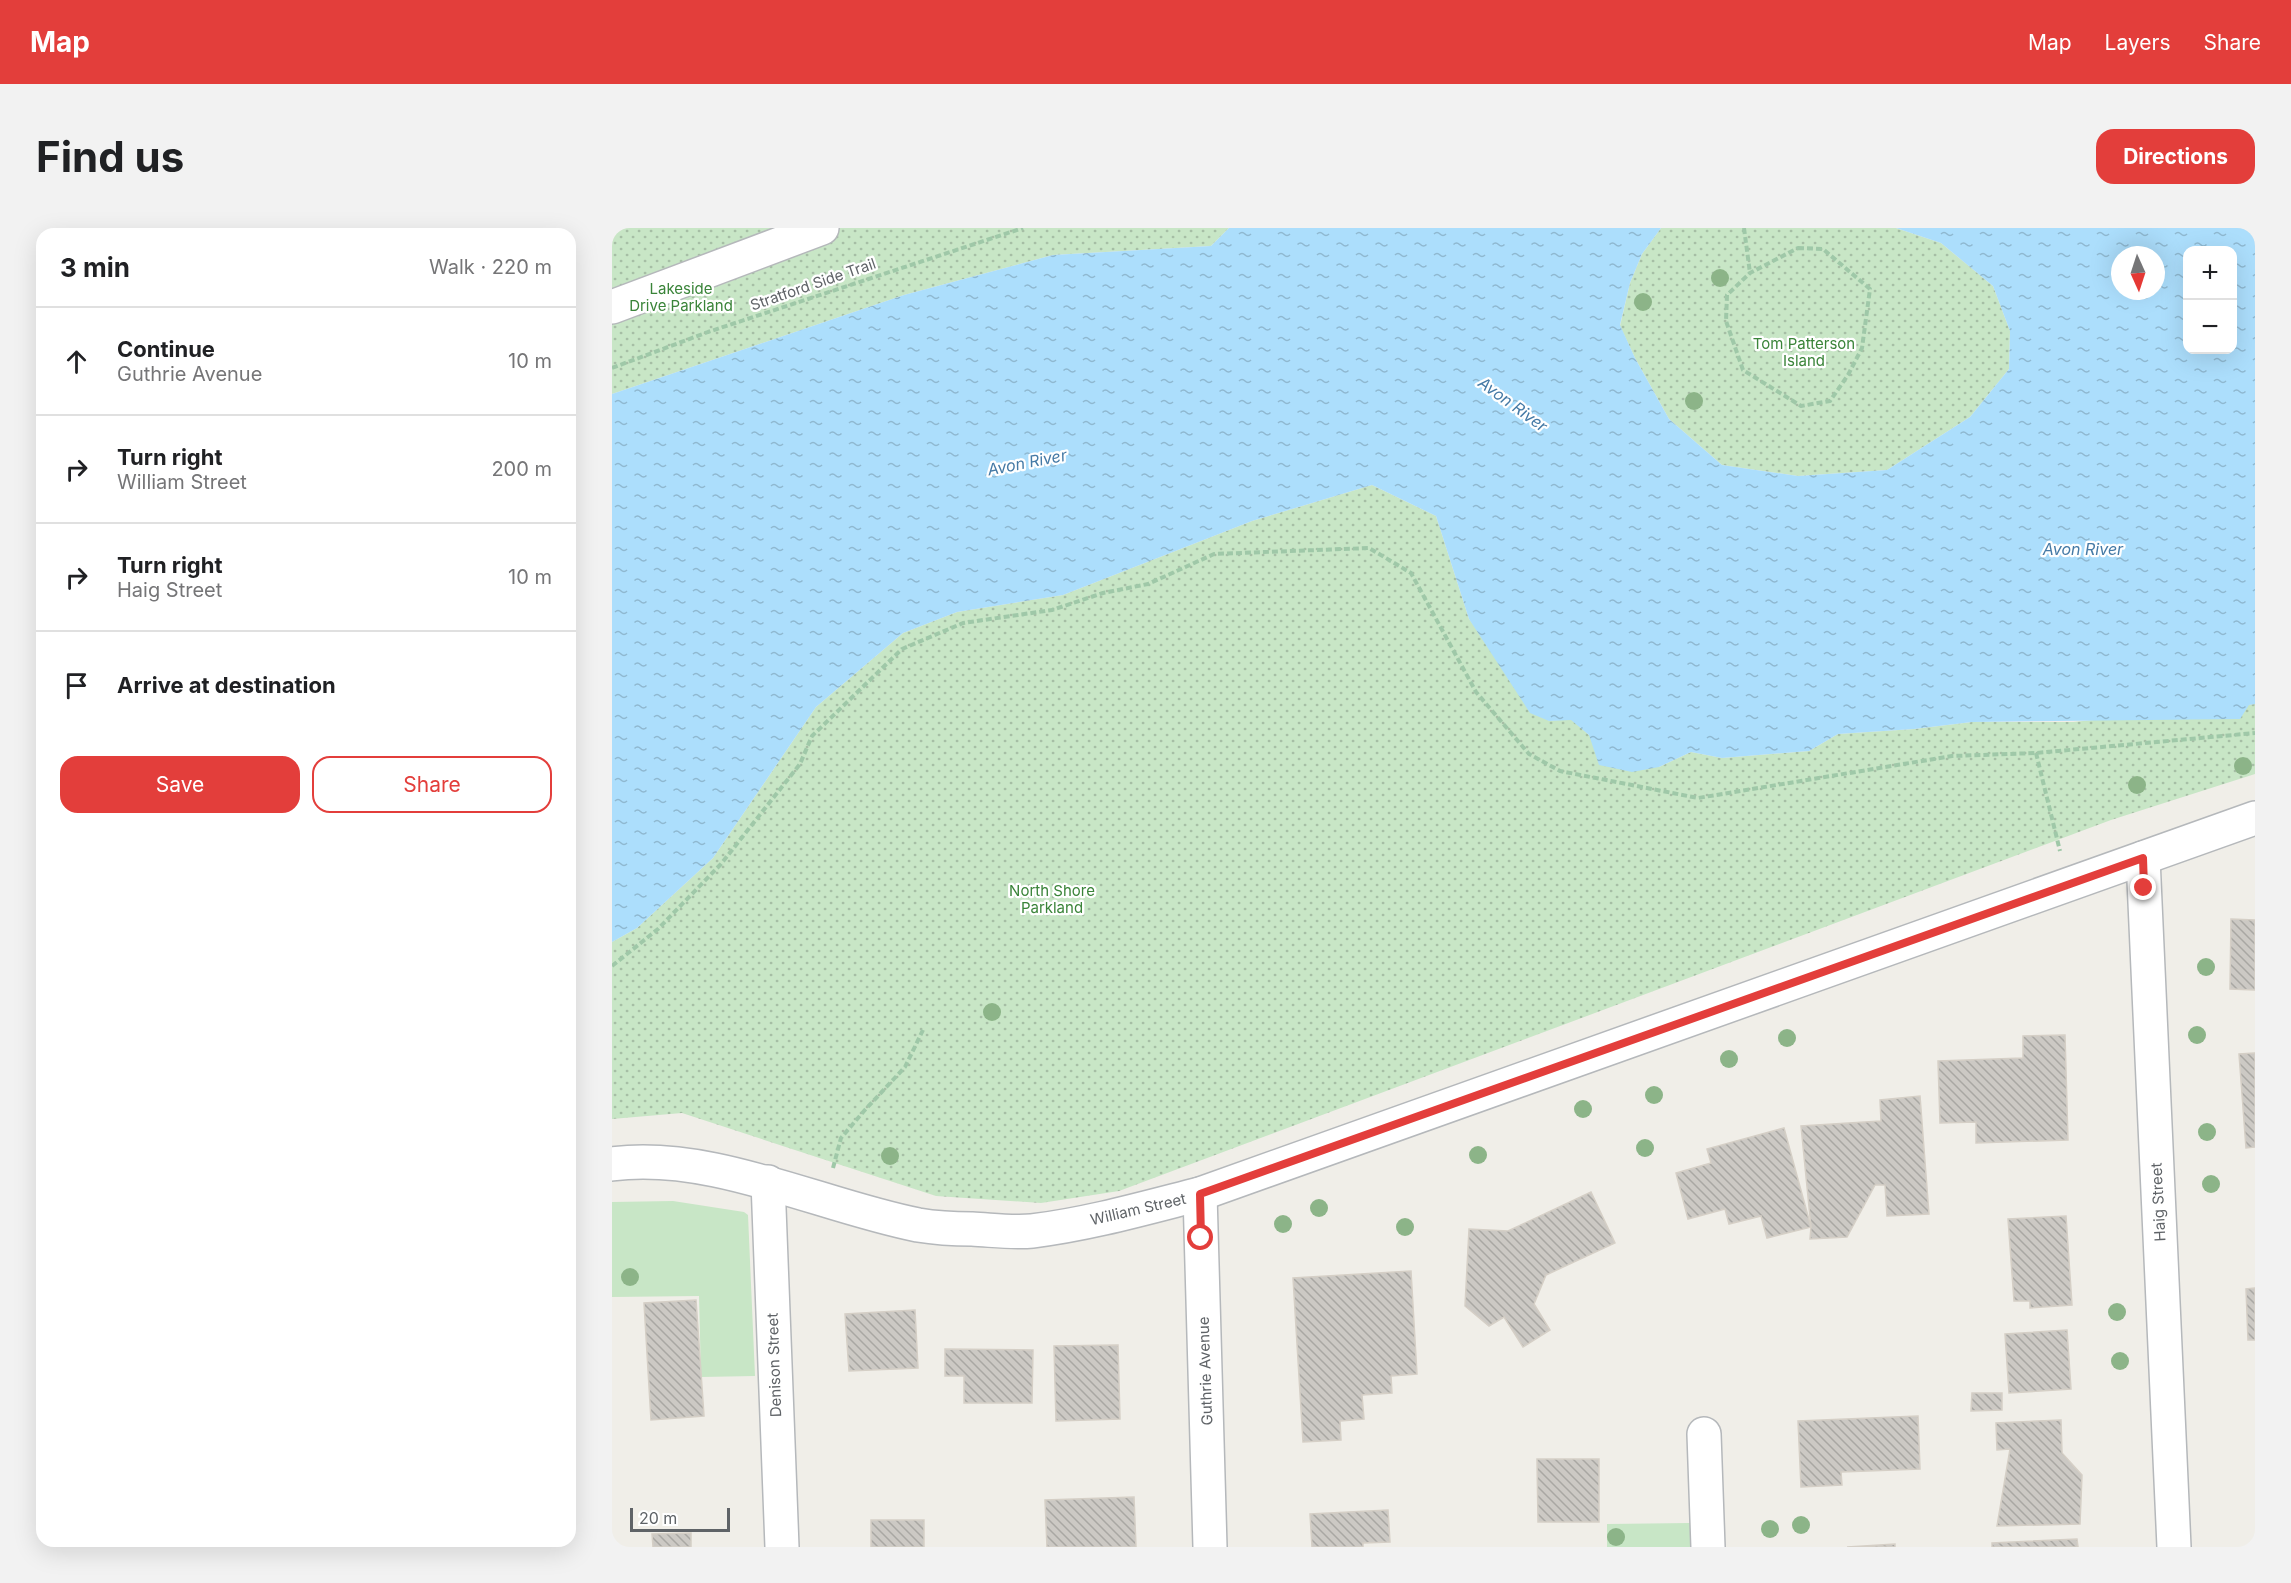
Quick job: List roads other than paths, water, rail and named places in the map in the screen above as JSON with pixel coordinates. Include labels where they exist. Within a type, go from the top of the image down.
[{"type":"street","points":[[612,307],[822,228]]},
{"type":"street","name":"William Street","points":[[612,1164],[663,1163],[704,1169],[768,1182],[825,1202],[920,1225],[1029,1231],[1107,1218],[1200,1194],[2255,818]]},
{"type":"street","name":"Haig Street","points":[[2143,858],[2174,1547]]},
{"type":"street","name":"Denison Street","points":[[768,1182],[782,1547]]},
{"type":"street","name":"Guthrie Avenue","points":[[1200,1194],[1210,1547]]},
{"type":"street","points":[[1704,1434],[1708,1547]]},
{"type":"water","name":"Avon River","points":[[1229,228],[1661,228],[1642,254],[1630,283],[1620,325],[1635,358],[1669,419],[1722,465],[1798,476],[1887,470],[1970,417],[2009,369],[2010,331],[1993,286],[1941,243],[1896,228],[2255,228],[2255,704],[2249,705],[2240,719],[1972,722],[1838,734],[1809,751],[1722,758],[1691,752],[1659,767],[1632,772],[1599,765],[1589,735],[1571,720],[1549,721],[1530,713],[1469,619],[1436,516],[1372,485],[1252,521],[1063,595],[957,612],[903,633],[816,707],[713,858],[637,928],[612,942],[612,394],[904,295],[1053,255],[1211,246]]},
{"type":"park label","name":"Lakeside Drive Parkland","points":[[681,296]]},
{"type":"park label","name":"Tom Patterson Island","points":[[1804,352]]},
{"type":"park label","name":"North Shore Parkland","points":[[1052,898]]}]
